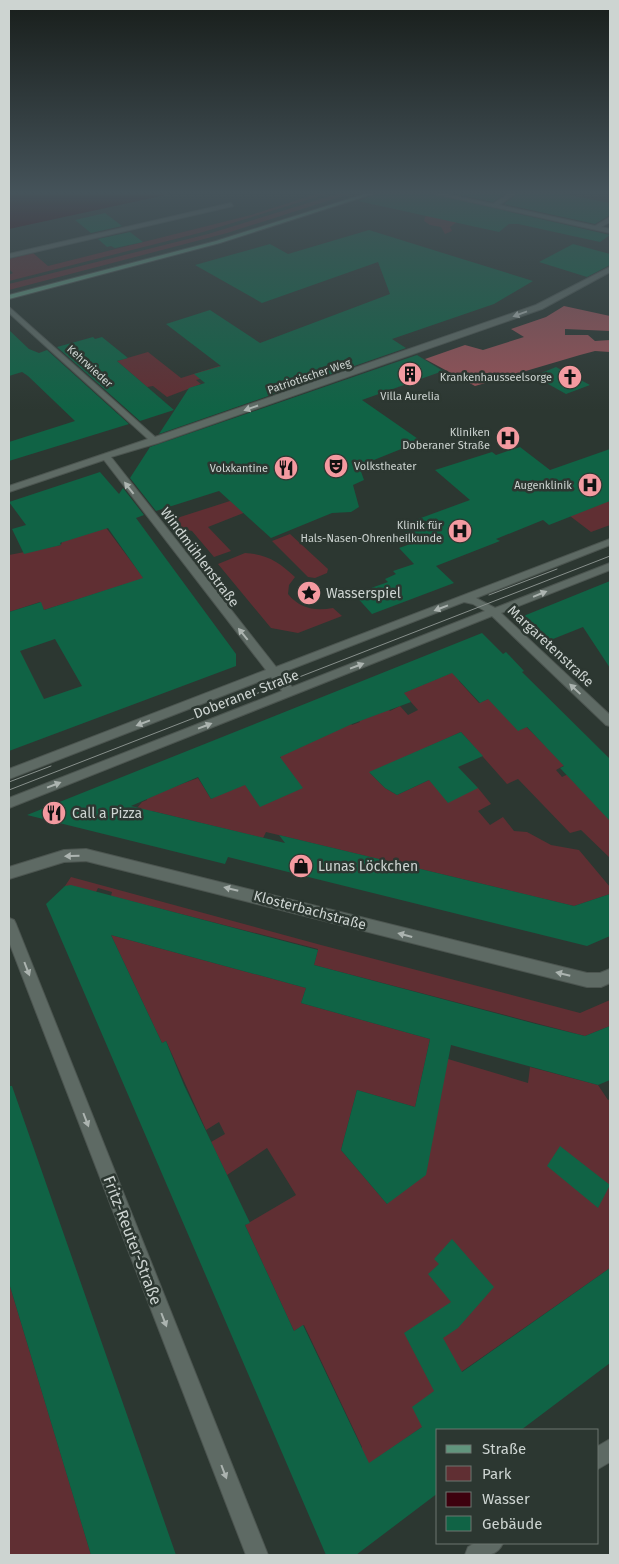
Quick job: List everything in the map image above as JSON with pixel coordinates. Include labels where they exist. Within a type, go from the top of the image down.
[{"type":"main road","points":[[9,296],[133,264]]},
{"type":"street","name":"Patriotischer Weg","points":[[9,489],[155,441],[539,307],[610,269]]},
{"type":"street","name":"Kehrwieder","points":[[9,309],[155,441]]},
{"type":"street","name":"Windmühlenstraße","points":[[106,457],[290,693]]},
{"type":"street","name":"Doberaner Straße","points":[[9,774],[610,542]]},
{"type":"street","name":"Doberaner Straße","points":[[9,803],[610,566]]},
{"type":"street","points":[[465,598],[476,601],[494,612]]},
{"type":"street","name":"Margaretenstraße","points":[[494,612],[610,722]]},
{"type":"street","name":"Klosterbachstraße","points":[[9,873],[64,856],[86,855],[230,889],[431,942],[587,980],[601,980],[610,976]]},
{"type":"street","name":"Fritz-Reuter-Straße","points":[[9,924],[257,1555]]},
{"type":"street","points":[[599,1458],[610,1449]]},
{"type":"street","points":[[476,1555],[491,1544]]},
{"type":"green space","points":[[9,264],[46,264],[48,266],[76,264],[9,281],[9,275],[13,273],[9,269]]},
{"type":"green space","points":[[89,264],[108,264],[9,290],[9,284]]},
{"type":"green space","points":[[148,352],[181,378],[219,366],[227,372],[196,380],[201,384],[167,397],[153,386],[147,387],[117,361]]},
{"type":"green space","points":[[606,492],[610,495],[610,525],[591,532],[570,516]]},
{"type":"green space","points":[[230,501],[236,502],[246,512],[208,527],[231,551],[214,557],[192,531],[180,528],[174,521],[177,518]]},
{"type":"green space","points":[[104,525],[148,584],[138,603],[126,584],[44,610],[40,602],[9,612],[9,555],[61,545],[62,542]]},
{"type":"green space","points":[[290,534],[328,569],[327,573],[315,578],[308,577],[272,541]]},
{"type":"green space","points":[[245,553],[266,557],[284,567],[295,577],[289,585],[288,594],[298,603],[314,609],[333,608],[342,616],[298,633],[271,628],[218,564]]},
{"type":"green space","points":[[460,669],[459,681],[479,703],[495,696],[565,765],[556,770],[562,777],[579,769],[605,815],[610,813],[610,858],[581,830],[570,833],[518,779],[507,784],[461,732],[370,773],[385,788],[397,795],[429,780],[478,788],[491,804],[478,811],[490,825],[503,817],[514,831],[527,832],[551,845],[579,850],[610,887],[610,894],[574,906],[266,832],[263,838],[152,811],[133,813],[142,802],[147,800],[146,797],[198,778],[211,799],[281,758],[273,746],[346,717],[352,725],[360,722],[354,713],[382,702],[390,711],[400,706],[408,715],[418,710],[403,693]]},
{"type":"green space","points":[[71,877],[580,1013],[610,1000],[610,1026],[585,1036],[314,965],[318,949],[111,896],[112,892],[98,888],[96,892],[65,886]]},
{"type":"green space","points":[[111,935],[306,988],[301,1003],[430,1039],[415,1107],[357,1090],[341,1150],[387,1204],[448,1059],[528,1083],[530,1067],[598,1085],[608,1100],[610,1099],[610,1268],[461,1372],[422,1427],[359,1471],[362,1447],[304,1325],[294,1331],[245,1225],[296,1195],[267,1148],[227,1175],[211,1142],[225,1134],[219,1122],[206,1130],[166,1041],[162,1043]]},
{"type":"green space","points":[[9,1283],[80,1518],[91,1555],[9,1555]]},
{"type":"shaded area","points":[[564,306],[610,316],[610,331],[565,329],[565,335],[588,335],[595,341],[610,340],[610,352],[595,351],[475,386],[425,359],[465,345],[483,350],[524,337],[511,329],[546,317]]},
{"type":"building","points":[[199,264],[372,264],[262,303],[195,265]]},
{"type":"building","points":[[379,264],[478,264],[533,281],[494,304],[392,339],[406,348],[159,434],[189,388],[205,383],[194,374],[221,366],[166,324],[210,310],[260,343],[390,294]]},
{"type":"building","points":[[545,264],[610,264],[587,277]]},
{"type":"building","points":[[9,330],[29,349],[39,353],[47,350],[129,424],[9,461],[9,442],[75,421],[28,376],[22,372],[9,376]]},
{"type":"building","points":[[93,337],[95,339],[102,337],[128,358],[117,361],[174,410],[140,421],[57,347]]},
{"type":"building","points":[[417,355],[443,371],[362,400],[421,441],[359,466],[364,480],[353,485],[359,507],[351,512],[332,513],[271,538],[219,491],[156,511],[130,478],[150,447]]},
{"type":"building","points":[[556,367],[590,385],[566,394],[534,376]]},
{"type":"building","points":[[520,447],[550,470],[610,449],[610,501],[549,525],[543,520],[496,539],[500,541],[436,566],[454,583],[372,614],[354,594],[388,582],[385,579],[396,574],[393,571],[414,564],[399,548],[416,542],[399,526],[470,500],[435,470],[492,452],[496,455]]},
{"type":"building","points":[[100,472],[119,494],[123,488],[144,515],[136,518],[236,654],[236,666],[9,751],[9,612],[41,602],[44,610],[143,578],[108,528],[60,543],[61,545],[24,554],[12,529],[26,525],[9,502]],"holes":[[[55,639],[82,686],[44,699],[20,651]]]},
{"type":"building","points":[[610,581],[610,668],[583,627],[548,641],[521,617]]},
{"type":"building","points":[[482,633],[503,654],[506,652],[524,671],[522,672],[610,759],[610,821],[560,768],[564,766],[527,727],[518,731],[488,699],[480,703],[452,673],[404,693],[411,702],[352,724],[280,757],[303,788],[260,807],[245,785],[211,799],[198,777],[131,806],[285,843],[279,835],[574,906],[610,894],[610,936],[587,946],[228,857],[225,864],[27,815]]},
{"type":"building","points":[[461,732],[483,756],[458,767],[478,788],[448,803],[429,780],[397,795],[385,788],[369,772]]},
{"type":"building","points":[[71,885],[318,950],[314,965],[536,1024],[585,1036],[610,1026],[610,1080],[598,1085],[451,1045],[426,1175],[387,1204],[341,1150],[357,1090],[415,1107],[430,1039],[301,1003],[306,988],[111,935],[162,1043],[166,1041],[184,1085],[250,1223],[245,1225],[294,1331],[303,1325],[369,1463],[422,1427],[412,1407],[434,1391],[404,1333],[451,1302],[428,1274],[439,1264],[434,1259],[452,1239],[494,1287],[458,1328],[443,1338],[462,1372],[610,1268],[610,1363],[522,1429],[436,1429],[436,1495],[356,1555],[326,1555],[46,904],[65,886]]},
{"type":"building","points":[[9,1086],[12,1086],[176,1555],[91,1555],[9,1283]]},
{"type":"building","points":[[560,1146],[610,1185],[598,1208],[547,1166]]},
{"type":"tram line","points":[[9,790],[610,556]]},
{"type":"tram line","points":[[489,595],[557,569]]},
{"type":"tram line","points":[[9,782],[51,766]]},
{"type":"place","name":"Villa Aurelia","points":[[410,374]]},
{"type":"place","name":"Krankenhausseelsorge","points":[[570,377]]},
{"type":"place","name":"Kliniken Doberaner Straße","points":[[508,438]]},
{"type":"place","name":"Volkstheater","points":[[336,466]]},
{"type":"place","name":"Volxkantine","points":[[286,468]]},
{"type":"place","name":"Augenklinik","points":[[590,485]]},
{"type":"place","name":"Klinik für Hals-Nasen-Ohrenheilkunde","points":[[460,531]]},
{"type":"place","name":"Wasserspiel","points":[[309,593]]},
{"type":"place","name":"Call a Pizza","points":[[54,813]]},
{"type":"place","name":"Lunas Löckchen","points":[[301,866]]}]
